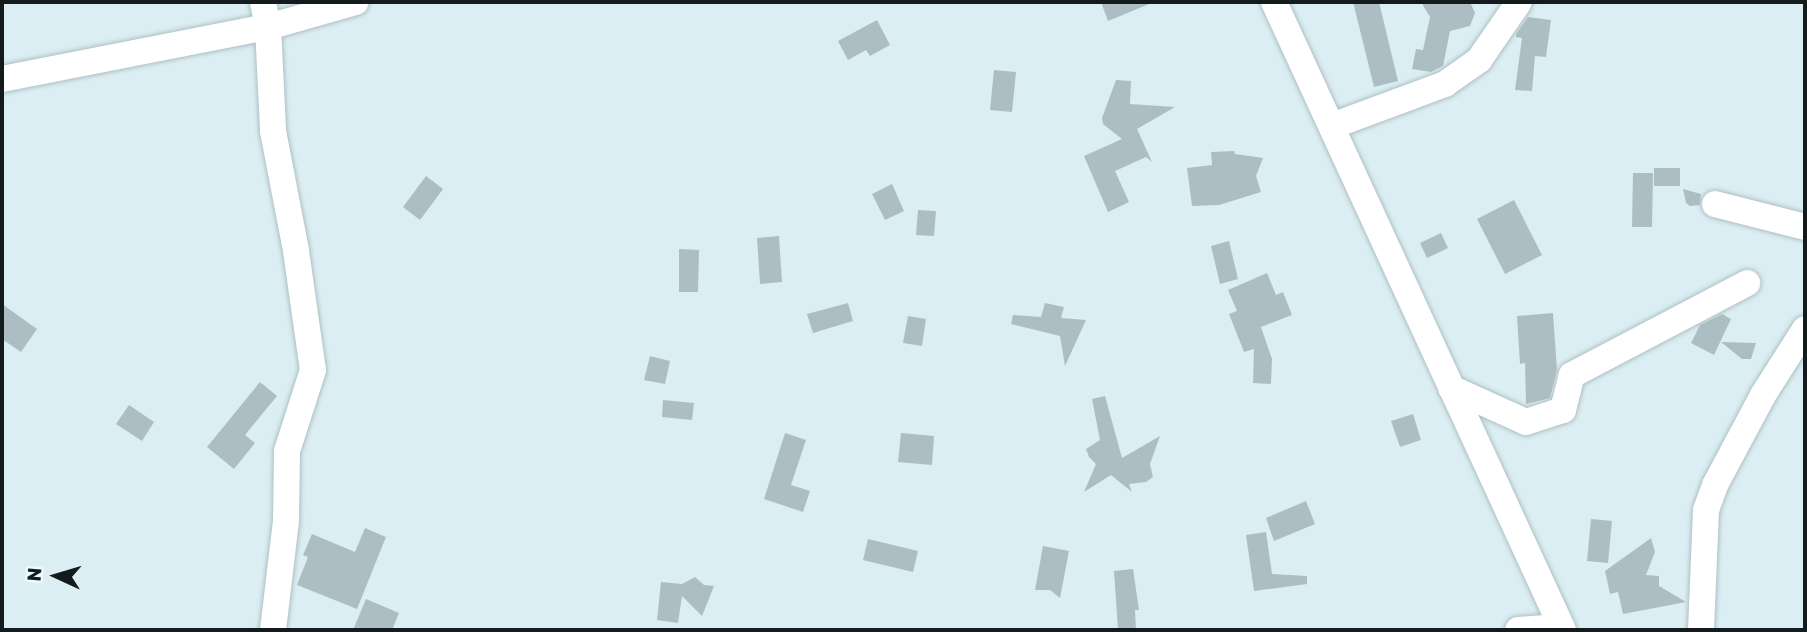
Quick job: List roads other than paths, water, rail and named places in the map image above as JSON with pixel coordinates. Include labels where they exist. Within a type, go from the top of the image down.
[{"type":"street","points":[[2,79],[265,14],[356,2]]},
{"type":"street","points":[[1274,2],[1562,629],[1518,630]]},
{"type":"street","points":[[1332,125],[1445,84],[1479,60],[1519,2]]},
{"type":"street","points":[[265,14],[273,131],[296,251],[313,370],[287,451],[286,521],[273,630]]},
{"type":"street","points":[[1715,204],[1805,227]]},
{"type":"street","points":[[1451,388],[1526,422],[1563,410],[1572,375],[1747,283]]},
{"type":"street","points":[[1701,630],[1706,510],[1715,485],[1763,395],[1805,329]]}]
